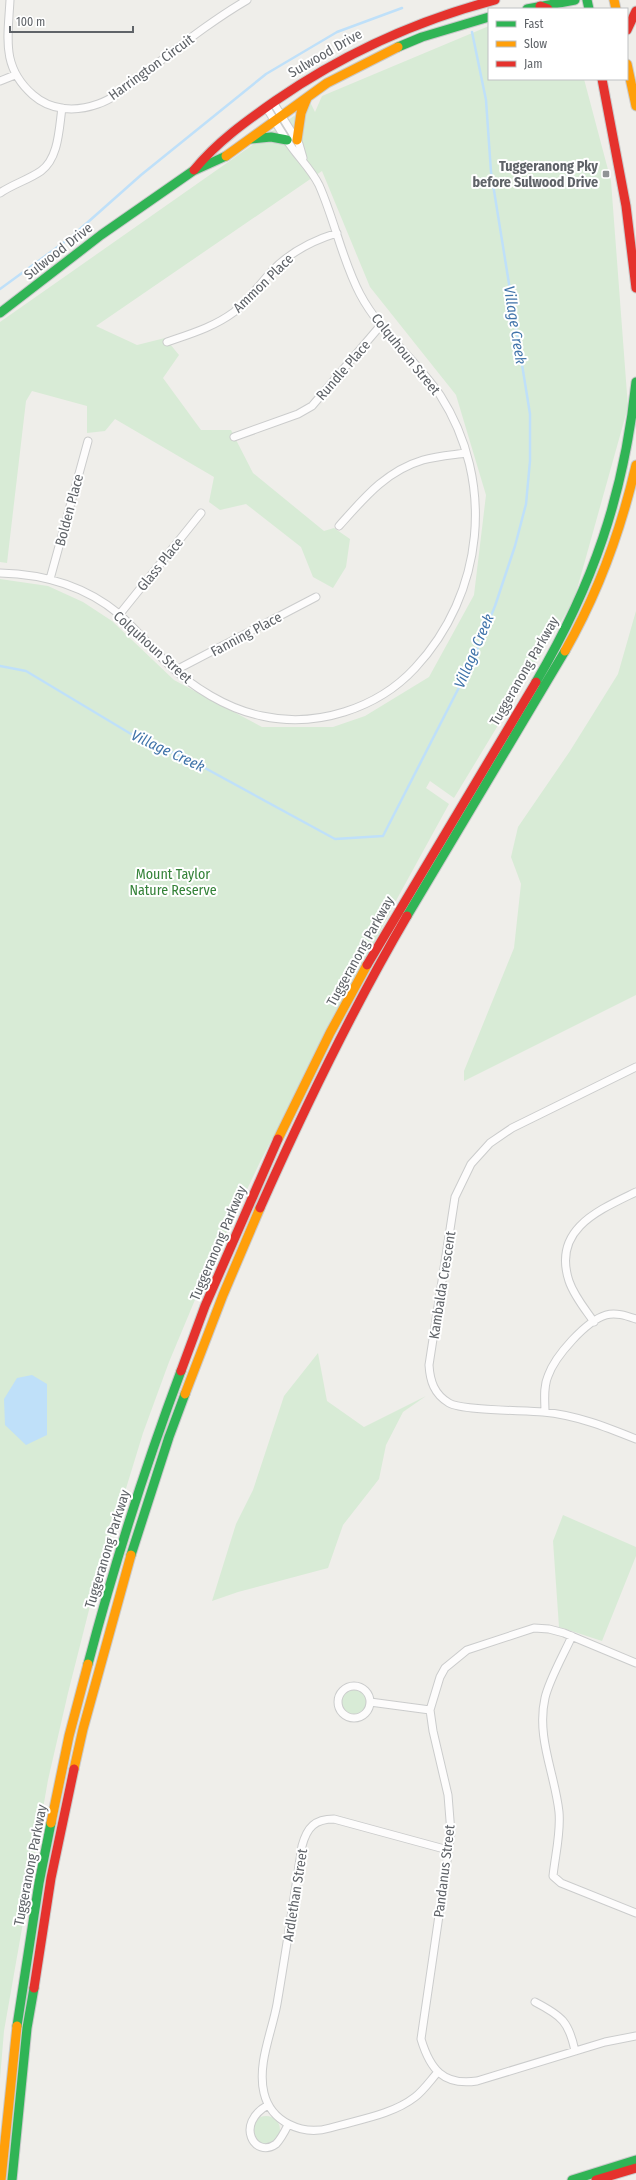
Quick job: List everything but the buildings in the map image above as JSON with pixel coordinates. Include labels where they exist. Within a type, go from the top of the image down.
[{"type":"main road","name":"Sulwood Drive","points":[[193,171],[218,143],[270,104],[342,57],[382,37],[422,21],[495,0]]},
{"type":"main road","points":[[544,8],[575,0]]},
{"type":"main road","points":[[628,28],[636,11]]},
{"type":"main road","name":"Sulwood Drive","points":[[1,313],[101,235],[193,171],[220,160],[310,94],[346,72],[384,52],[439,31],[488,17]]},
{"type":"main road","points":[[628,69],[636,106]]},
{"type":"main road","points":[[600,80],[604,90],[626,206],[636,288]]},
{"type":"main road","points":[[297,140],[298,120],[301,108],[310,94]]},
{"type":"main road","points":[[248,140],[261,137],[287,140]]},
{"type":"main road","name":"Tuggeranong Parkway","points":[[1,2180],[11,2074],[23,1983],[48,1841],[65,1759],[112,1578],[165,1414],[207,1303],[241,1222],[331,1031],[398,911],[548,661],[576,609],[606,534],[615,506],[630,435],[636,382]]},
{"type":"main road","name":"Tuggeranong Parkway","points":[[12,2180],[21,2084],[33,1992],[48,1900],[71,1779],[120,1587],[159,1464],[186,1388],[250,1229],[297,1126],[352,1015],[407,918],[579,627],[616,541],[636,466]]},
{"type":"main road","points":[[572,2180],[636,2160]]},
{"type":"main road","points":[[596,2180],[636,2168]]},
{"type":"street","name":"Harrington Circuit","points":[[10,0],[7,44],[8,57],[15,75],[36,98],[62,108],[85,108],[108,100],[207,26],[247,0]]},
{"type":"street","points":[[0,81],[15,75]]},
{"type":"street","name":"Colquhoun Street","points":[[0,573],[18,573],[50,579],[86,593],[119,614],[176,670],[196,686],[230,705],[264,717],[288,720],[311,720],[331,716],[362,705],[390,689],[410,673],[428,654],[444,632],[461,597],[469,573],[475,520],[474,493],[466,453],[457,428],[439,394],[381,325],[361,296],[351,274],[337,232],[317,181],[303,158],[297,140],[278,117],[270,104]]},
{"type":"street","points":[[0,193],[15,183],[42,170],[49,162],[56,147],[62,108]]},
{"type":"street","name":"Colquhoun Street","points":[[278,117],[287,140],[295,152],[303,158]]},
{"type":"street","name":"Ammon Place","points":[[167,342],[208,327],[226,318],[251,298],[286,258],[302,246],[337,232]]},
{"type":"street","name":"Rundle Place","points":[[234,437],[298,414],[312,406],[381,325]]},
{"type":"street","name":"Bolden Place","points":[[50,579],[88,441]]},
{"type":"street","points":[[339,526],[375,486],[390,475],[424,460],[466,453]]},
{"type":"street","name":"Glass Place","points":[[119,614],[201,513]]},
{"type":"street","name":"Fanning Place","points":[[176,670],[316,597]]},
{"type":"street","name":"Kambalda Crescent","points":[[636,1067],[512,1128],[490,1143],[471,1164],[455,1197],[429,1365],[430,1380],[436,1391],[450,1403],[463,1406],[544,1412],[591,1421],[636,1439]]},
{"type":"street","points":[[594,1322],[569,1281],[566,1269],[567,1246],[574,1232],[586,1219],[597,1211],[636,1192]]},
{"type":"street","points":[[544,1412],[547,1377],[551,1367],[567,1346],[601,1317],[615,1314],[636,1320]]},
{"type":"street","name":"Pandanus Street","points":[[437,2073],[430,2064],[421,2039],[451,1833],[448,1795],[433,1731],[430,1710],[440,1677],[445,1668],[467,1650],[534,1628],[549,1629],[572,1636],[636,1663]]},
{"type":"street","points":[[572,1636],[545,1697],[543,1719],[543,1742],[552,1771],[559,1814],[553,1876],[561,1883],[636,1913]]},
{"type":"street","points":[[355,1686],[366,1691],[370,1702],[366,1714],[353,1718],[346,1716],[341,1712],[338,1701],[344,1689],[355,1686]]},
{"type":"street","points":[[370,1702],[430,1710]]},
{"type":"street","name":"Ardlethan Street","points":[[268,2106],[262,2081],[264,2064],[276,2006],[302,1846],[307,1832],[318,1821],[334,1819],[448,1850]]},
{"type":"street","points":[[536,2002],[553,2011],[566,2024],[571,2031],[575,2051]]},
{"type":"street","points":[[288,2125],[279,2140],[272,2145],[262,2146],[254,2142],[249,2132],[251,2123],[259,2110],[268,2106],[288,2125],[296,2128],[320,2131],[403,2105],[416,2096],[437,2073],[465,2083],[477,2081],[605,2042],[636,2036]]},
{"type":"green space","name":"Mount Taylor Nature Reserve","points":[[488,26],[488,80],[584,80],[611,181],[628,407],[574,600],[454,798],[430,781],[426,788],[449,804],[398,897],[260,1162],[197,1295],[169,1362],[143,1433],[90,1606],[68,1693],[48,1780],[4,2031],[0,2079],[0,579],[48,586],[83,602],[112,621],[174,680],[262,727],[333,727],[365,716],[429,677],[474,595],[486,495],[456,395],[370,287],[322,171],[96,326],[137,345],[165,338],[179,355],[163,378],[201,430],[231,430],[253,473],[324,531],[334,528],[350,539],[346,567],[333,588],[313,577],[301,547],[246,504],[220,510],[209,502],[214,477],[115,419],[105,431],[87,433],[87,406],[32,391],[26,401],[7,563],[0,562],[0,322],[311,104],[315,112],[322,96]]},
{"type":"green space","points":[[636,611],[636,995],[464,1081],[464,1071],[514,948],[521,884],[511,857],[518,827],[570,751],[618,674]]},
{"type":"green space","points":[[318,1353],[327,1401],[364,1427],[426,1396],[403,1412],[386,1445],[379,1479],[343,1525],[328,1568],[238,1592],[212,1601],[236,1524],[253,1490],[284,1396]]},
{"type":"green space","points":[[563,1515],[636,1547],[636,1556],[602,1641],[559,1627],[553,1541]]},
{"type":"green space","points":[[354,1690],[363,1694],[367,1703],[363,1712],[354,1716],[345,1712],[341,1703],[345,1694]]},
{"type":"green space","points":[[266,2116],[276,2120],[280,2130],[276,2140],[266,2144],[256,2140],[252,2130],[256,2120]]},
{"type":"water","points":[[32,1375],[47,1384],[47,1435],[26,1445],[5,1425],[4,1399],[17,1378]]},
{"type":"waterway","points":[[0,289],[70,238],[141,175],[266,74],[337,32],[402,8]]},
{"type":"waterway","name":"Village Creek","points":[[0,666],[26,671],[136,737],[192,761],[335,839],[383,836],[473,660],[495,606],[515,546],[526,504],[530,461],[530,414],[491,172],[486,100],[472,32]]},
{"type":"traffic: fast","points":[[532,8],[575,0]]},
{"type":"traffic: fast","points":[[587,0],[589,8]]},
{"type":"traffic: fast","points":[[398,47],[422,37],[488,17]]},
{"type":"traffic: fast","points":[[251,139],[271,137],[287,140]]},
{"type":"traffic: fast","points":[[0,313],[101,235],[193,171],[226,156]]},
{"type":"traffic: fast","points":[[536,682],[574,610],[590,574],[603,538],[623,463],[631,423],[636,382]]},
{"type":"traffic: fast","points":[[407,916],[565,651]]},
{"type":"traffic: fast","points":[[88,1664],[108,1590],[131,1516],[181,1371]]},
{"type":"traffic: fast","points":[[131,1555],[169,1437],[185,1394]]},
{"type":"traffic: fast","points":[[17,2026],[39,1883],[51,1823]]},
{"type":"traffic: fast","points":[[12,2180],[27,2028],[34,1988]]},
{"type":"traffic: fast","points":[[572,2180],[636,2160]]},
{"type":"traffic: slow","points":[[614,0],[616,8]]},
{"type":"traffic: slow","points":[[226,156],[327,83],[398,47]]},
{"type":"traffic: slow","points":[[628,69],[636,106]]},
{"type":"traffic: slow","points":[[297,140],[301,113],[307,98]]},
{"type":"traffic: slow","points":[[565,651],[588,607],[607,561],[616,537],[636,465]]},
{"type":"traffic: slow","points":[[278,1139],[330,1033],[367,965]]},
{"type":"traffic: slow","points":[[185,1394],[223,1295],[260,1208]]},
{"type":"traffic: slow","points":[[74,1769],[83,1729],[131,1555]]},
{"type":"traffic: slow","points":[[51,1823],[69,1736],[88,1664]]},
{"type":"traffic: slow","points":[[1,2180],[17,2026]]},
{"type":"traffic: jam","points":[[194,170],[212,150],[242,125],[275,101],[327,68],[353,54],[408,29],[465,8],[495,0]]},
{"type":"traffic: jam","points":[[540,6],[545,8]]},
{"type":"traffic: jam","points":[[628,28],[636,11]]},
{"type":"traffic: jam","points":[[602,80],[626,206],[636,288]]},
{"type":"traffic: jam","points":[[367,965],[536,682]]},
{"type":"traffic: jam","points":[[260,1208],[329,1060],[367,987],[407,916]]},
{"type":"traffic: jam","points":[[181,1371],[205,1306],[278,1139]]},
{"type":"traffic: jam","points":[[34,1988],[51,1878],[74,1769]]},
{"type":"traffic: jam","points":[[596,2180],[636,2168]]},
{"type":"place","name":"Tuggeranong Pky before Sulwood Drive","points":[[606,174]]}]
